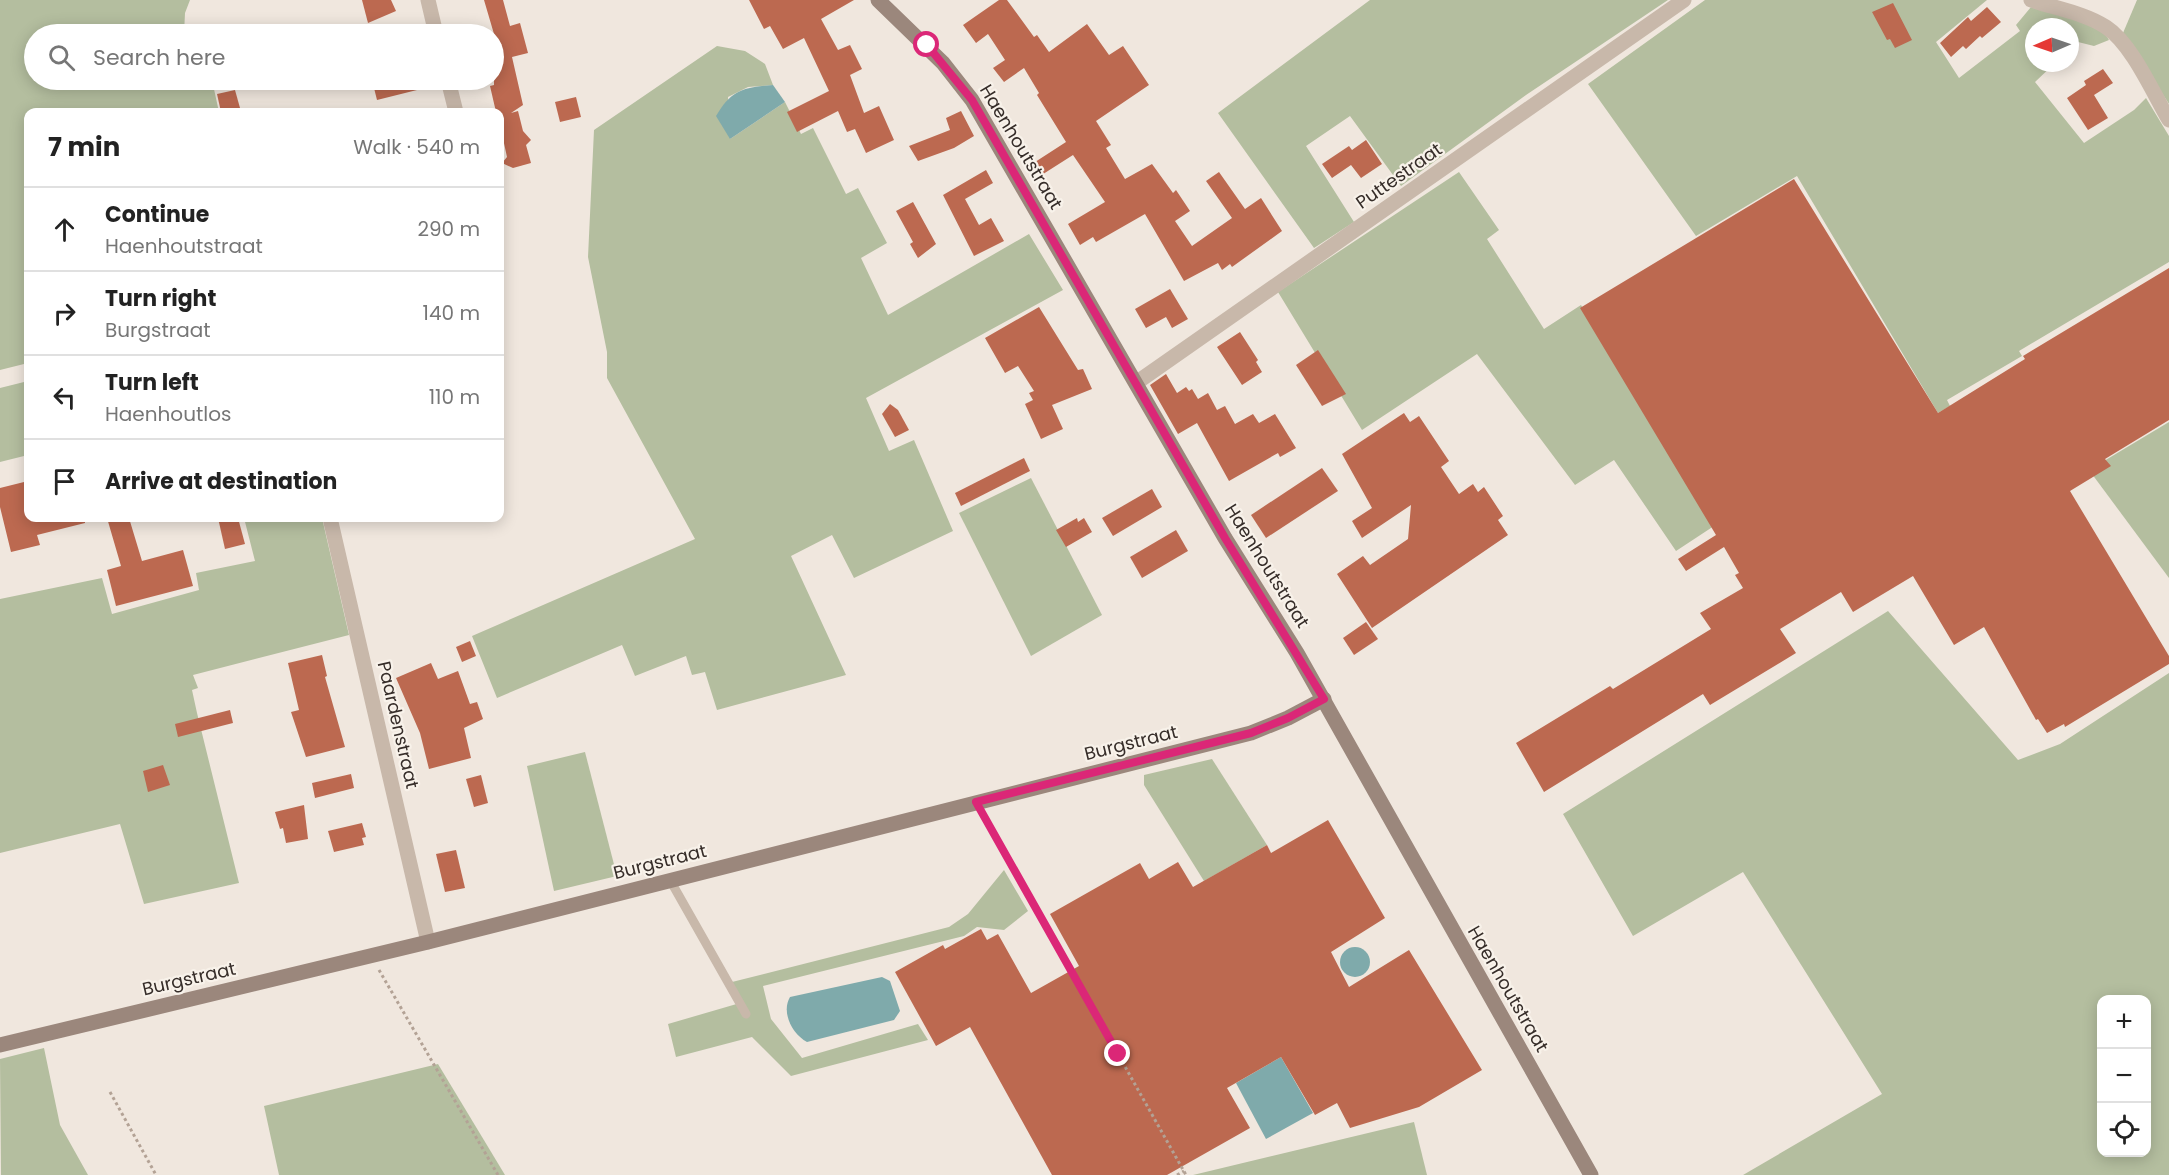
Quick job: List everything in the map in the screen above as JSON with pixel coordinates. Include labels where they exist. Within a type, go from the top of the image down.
[{"type":"street","points":[[428,0],[434,24]]},
{"type":"street","name":"Haenhoutstraat","points":[[878,0],[943,63],[972,100],[1136,383],[1324,699],[1591,1175]]},
{"type":"street","name":"Puttestraat","points":[[1136,383],[1684,0]]},
{"type":"street","points":[[2031,0],[2095,21],[2113,33],[2131,56],[2169,120]]},
{"type":"street","points":[[450,90],[455,108]]},
{"type":"street","name":"Paardenstraat","points":[[331,522],[428,942]]},
{"type":"street","name":"Burgstraat","points":[[0,1045],[428,942],[1251,733],[1288,718],[1324,699]]},
{"type":"lane","points":[[670,880],[746,1014]]},
{"type":"path","points":[[976,802],[1184,1173],[1177,1175]]},
{"type":"path","points":[[371,956],[498,1175]]},
{"type":"path","points":[[110,1092],[156,1175]]},
{"type":"green space","points":[[0,0],[190,0],[185,13],[184,24],[24,24],[24,90],[214,90],[218,108],[24,108],[24,364],[0,370]]},
{"type":"green space","points":[[1370,0],[1668,0],[1526,95],[1401,186],[1350,116],[1306,146],[1354,222],[1314,248],[1218,113]]},
{"type":"green space","points":[[1705,0],[1987,0],[1936,42],[1959,78],[2020,31],[2016,25],[2031,7],[2067,18],[2025,18],[2025,72],[2046,72],[2035,82],[2084,143],[2134,110],[2146,98],[2169,136],[2169,262],[2019,351],[2022,356],[1947,400],[1950,406],[1938,413],[1797,176],[1696,236],[1588,84]]},
{"type":"green space","points":[[2137,0],[2169,0],[2169,104],[2123,33]]},
{"type":"green space","points":[[2079,22],[2097,29],[2109,40],[2094,46],[2079,42]]},
{"type":"green space","points":[[717,46],[745,51],[765,64],[773,85],[748,87],[728,97],[730,139],[785,102],[801,134],[813,128],[846,194],[858,188],[887,243],[861,258],[888,315],[1029,234],[1063,290],[866,398],[889,451],[914,440],[953,531],[854,578],[832,535],[791,556],[846,675],[717,710],[705,672],[692,675],[686,656],[635,676],[622,645],[497,698],[472,636],[695,539],[607,378],[607,352],[588,257],[594,130]]},
{"type":"green space","points":[[1459,172],[1499,230],[1487,239],[1544,329],[1581,305],[1714,526],[1676,551],[1614,460],[1575,485],[1477,354],[1362,430],[1278,292]]},
{"type":"green space","points":[[24,382],[24,456],[0,462],[0,388]]},
{"type":"green space","points":[[2169,422],[2169,578],[2089,470]]},
{"type":"green space","points":[[1031,478],[1102,615],[1031,656],[959,513]]},
{"type":"green space","points":[[245,522],[323,522],[349,635],[193,675],[198,688],[192,690],[197,713],[239,883],[144,904],[120,824],[0,853],[0,599],[102,578],[112,614],[199,590],[196,573],[255,561]]},
{"type":"green space","points":[[1888,611],[2018,760],[2060,744],[2169,673],[2169,1175],[1743,1175],[1882,1094],[1743,872],[1633,936],[1563,814]]},
{"type":"green space","points":[[585,752],[617,876],[554,891],[527,766]]},
{"type":"green space","points":[[1212,759],[1267,845],[1204,881],[1144,785],[1144,775]]},
{"type":"green space","points":[[1004,870],[1028,911],[1004,930],[977,927],[964,936],[763,986],[771,1019],[802,1058],[918,1024],[928,1040],[791,1076],[752,1037],[676,1057],[668,1024],[740,1003],[732,982],[949,927],[968,914]]},
{"type":"green space","points":[[44,1048],[60,1125],[88,1175],[1,1175],[0,1059]]},
{"type":"green space","points":[[438,1064],[505,1175],[279,1175],[264,1106]]},
{"type":"green space","points":[[1414,1122],[1427,1175],[1193,1175]]},
{"type":"water","points":[[773,85],[785,102],[730,139],[716,116],[727,100],[746,89]]},
{"type":"water","points":[[1355,947],[1366,951],[1370,962],[1366,973],[1355,977],[1344,973],[1340,962],[1344,951]]},
{"type":"water","points":[[882,977],[890,981],[900,1011],[894,1020],[807,1042],[797,1034],[787,1016],[790,997]]},
{"type":"water","points":[[1281,1057],[1313,1113],[1266,1139],[1236,1083]]},
{"type":"building","points":[[362,0],[391,0],[396,11],[368,23]]},
{"type":"building","points":[[484,0],[503,0],[510,26],[520,23],[528,53],[512,57],[523,105],[511,113],[518,111],[523,131],[531,140],[526,145],[531,163],[513,168],[504,164],[507,157],[504,143],[504,108],[495,108],[491,90],[504,90],[504,24],[491,24]]},
{"type":"building","points":[[749,0],[854,0],[821,19],[838,50],[850,45],[862,69],[850,75],[864,113],[879,106],[894,140],[866,153],[855,129],[847,132],[838,111],[797,132],[787,112],[829,91],[804,38],[783,49],[770,26],[764,29]]},
{"type":"building","points":[[999,0],[1007,0],[1034,37],[1037,35],[1049,52],[1087,24],[1109,55],[1123,46],[1149,85],[1096,121],[1111,145],[1106,148],[1125,179],[1152,164],[1173,193],[1176,190],[1190,211],[1175,221],[1192,246],[1232,218],[1206,181],[1219,172],[1245,209],[1261,198],[1282,231],[1232,267],[1230,264],[1222,270],[1218,263],[1184,281],[1145,214],[1096,242],[1093,237],[1080,245],[1068,224],[1105,202],[1073,155],[1040,176],[1032,164],[1066,142],[1037,95],[1039,93],[1024,68],[1004,82],[993,68],[1005,60],[988,34],[976,43],[963,25]]},
{"type":"building","points":[[1893,3],[1912,40],[1895,48],[1890,39],[1887,40],[1872,12]]},
{"type":"building","points":[[1987,7],[2001,22],[1982,38],[1980,36],[1966,49],[1963,46],[1951,57],[1940,43],[1968,17],[1971,21]]},
{"type":"building","points":[[2103,69],[2113,83],[2094,95],[2108,118],[2088,130],[2067,98],[2086,85],[2084,81]]},
{"type":"building","points":[[235,90],[240,108],[220,108],[217,94]]},
{"type":"building","points":[[374,90],[417,90],[377,100]]},
{"type":"building","points":[[576,97],[581,117],[560,122],[555,102]]},
{"type":"building","points":[[961,111],[974,136],[954,148],[918,161],[909,146],[950,130],[946,118]]},
{"type":"building","points":[[1366,140],[1382,164],[1361,178],[1351,165],[1332,178],[1322,164],[1349,146],[1352,150]]},
{"type":"building","points":[[986,170],[993,183],[965,199],[979,225],[991,218],[1004,241],[974,256],[943,195]]},
{"type":"building","points":[[1794,179],[1938,413],[2025,359],[2023,356],[2169,268],[2169,420],[2105,459],[2111,466],[2070,491],[2169,656],[2169,664],[2065,727],[2064,724],[2047,733],[2038,719],[2036,720],[1984,627],[1954,645],[1913,576],[1853,612],[1841,592],[1780,629],[1796,653],[1710,705],[1703,694],[1544,792],[1516,743],[1610,686],[1613,689],[1711,629],[1700,613],[1743,588],[1735,575],[1739,573],[1724,547],[1686,571],[1678,559],[1716,535],[1580,308]]},
{"type":"building","points":[[913,202],[936,244],[918,258],[910,244],[913,242],[896,211]]},
{"type":"building","points":[[1170,289],[1188,319],[1172,328],[1166,317],[1146,328],[1135,309]]},
{"type":"building","points":[[1039,307],[1078,370],[1083,369],[1092,389],[1052,405],[1063,429],[1041,439],[1025,404],[1033,400],[1029,393],[1034,391],[1018,366],[1005,373],[985,338]]},
{"type":"building","points":[[1240,332],[1258,360],[1256,362],[1262,372],[1242,385],[1217,347]]},
{"type":"building","points":[[1318,350],[1346,394],[1322,406],[1296,365]]},
{"type":"building","points":[[1166,374],[1177,393],[1186,387],[1189,391],[1192,389],[1198,399],[1208,393],[1217,410],[1225,406],[1235,424],[1253,414],[1259,423],[1275,414],[1296,448],[1280,457],[1278,453],[1229,481],[1197,423],[1178,434],[1150,385]]},
{"type":"building","points":[[890,404],[898,410],[909,430],[895,437],[882,414]]},
{"type":"building","points":[[1404,413],[1410,422],[1419,416],[1449,461],[1441,467],[1459,494],[1473,484],[1478,492],[1484,487],[1503,516],[1498,520],[1508,535],[1372,628],[1337,574],[1363,556],[1370,565],[1408,539],[1411,505],[1362,538],[1352,521],[1372,508],[1342,454]]},
{"type":"building","points":[[1024,458],[1030,471],[961,506],[955,493]]},
{"type":"building","points":[[1322,468],[1338,491],[1266,538],[1251,515]]},
{"type":"building","points":[[24,482],[24,522],[85,523],[37,535],[40,545],[11,552],[0,507],[0,488]]},
{"type":"building","points":[[1152,489],[1162,507],[1113,536],[1102,518]]},
{"type":"building","points":[[1077,518],[1078,522],[1084,518],[1092,532],[1066,547],[1056,530]]},
{"type":"building","points":[[108,522],[130,522],[142,561],[183,550],[193,586],[116,606],[107,570],[121,566]]},
{"type":"building","points":[[219,522],[239,522],[245,544],[225,549]]},
{"type":"building","points":[[1176,530],[1188,551],[1142,578],[1130,557]]},
{"type":"building","points":[[1366,622],[1378,639],[1354,655],[1343,638]]},
{"type":"building","points":[[470,641],[476,656],[462,662],[456,647]]},
{"type":"building","points":[[322,655],[327,676],[325,677],[345,747],[306,757],[291,712],[299,710],[288,663]]},
{"type":"building","points":[[431,663],[438,679],[458,671],[470,704],[477,702],[483,719],[464,728],[471,758],[429,769],[420,733],[396,678]]},
{"type":"building","points":[[230,710],[233,723],[178,737],[175,724]]},
{"type":"building","points":[[163,765],[170,785],[148,792],[143,771]]},
{"type":"building","points":[[351,774],[354,788],[315,798],[312,783]]},
{"type":"building","points":[[481,775],[488,803],[474,807],[466,779]]},
{"type":"building","points":[[304,805],[308,839],[286,843],[283,828],[280,829],[275,812]]},
{"type":"building","points":[[1328,820],[1385,918],[1331,952],[1349,987],[1409,950],[1482,1070],[1419,1107],[1350,1128],[1337,1103],[1315,1115],[1281,1057],[1227,1088],[1250,1128],[1167,1175],[1052,1175],[970,1027],[936,1046],[895,972],[943,945],[945,949],[981,929],[987,940],[998,934],[1031,993],[1079,966],[1050,914],[1140,863],[1149,879],[1178,862],[1193,887],[1267,845],[1271,853]]},
{"type":"building","points":[[362,823],[366,837],[362,838],[364,845],[334,852],[328,831]]},
{"type":"building","points":[[456,850],[465,888],[445,892],[436,854]]},
{"type":"route","points":[[927,45],[972,100],[989,128],[1225,538],[1324,699],[1288,718],[1251,733],[976,802],[1118,1054]]}]
